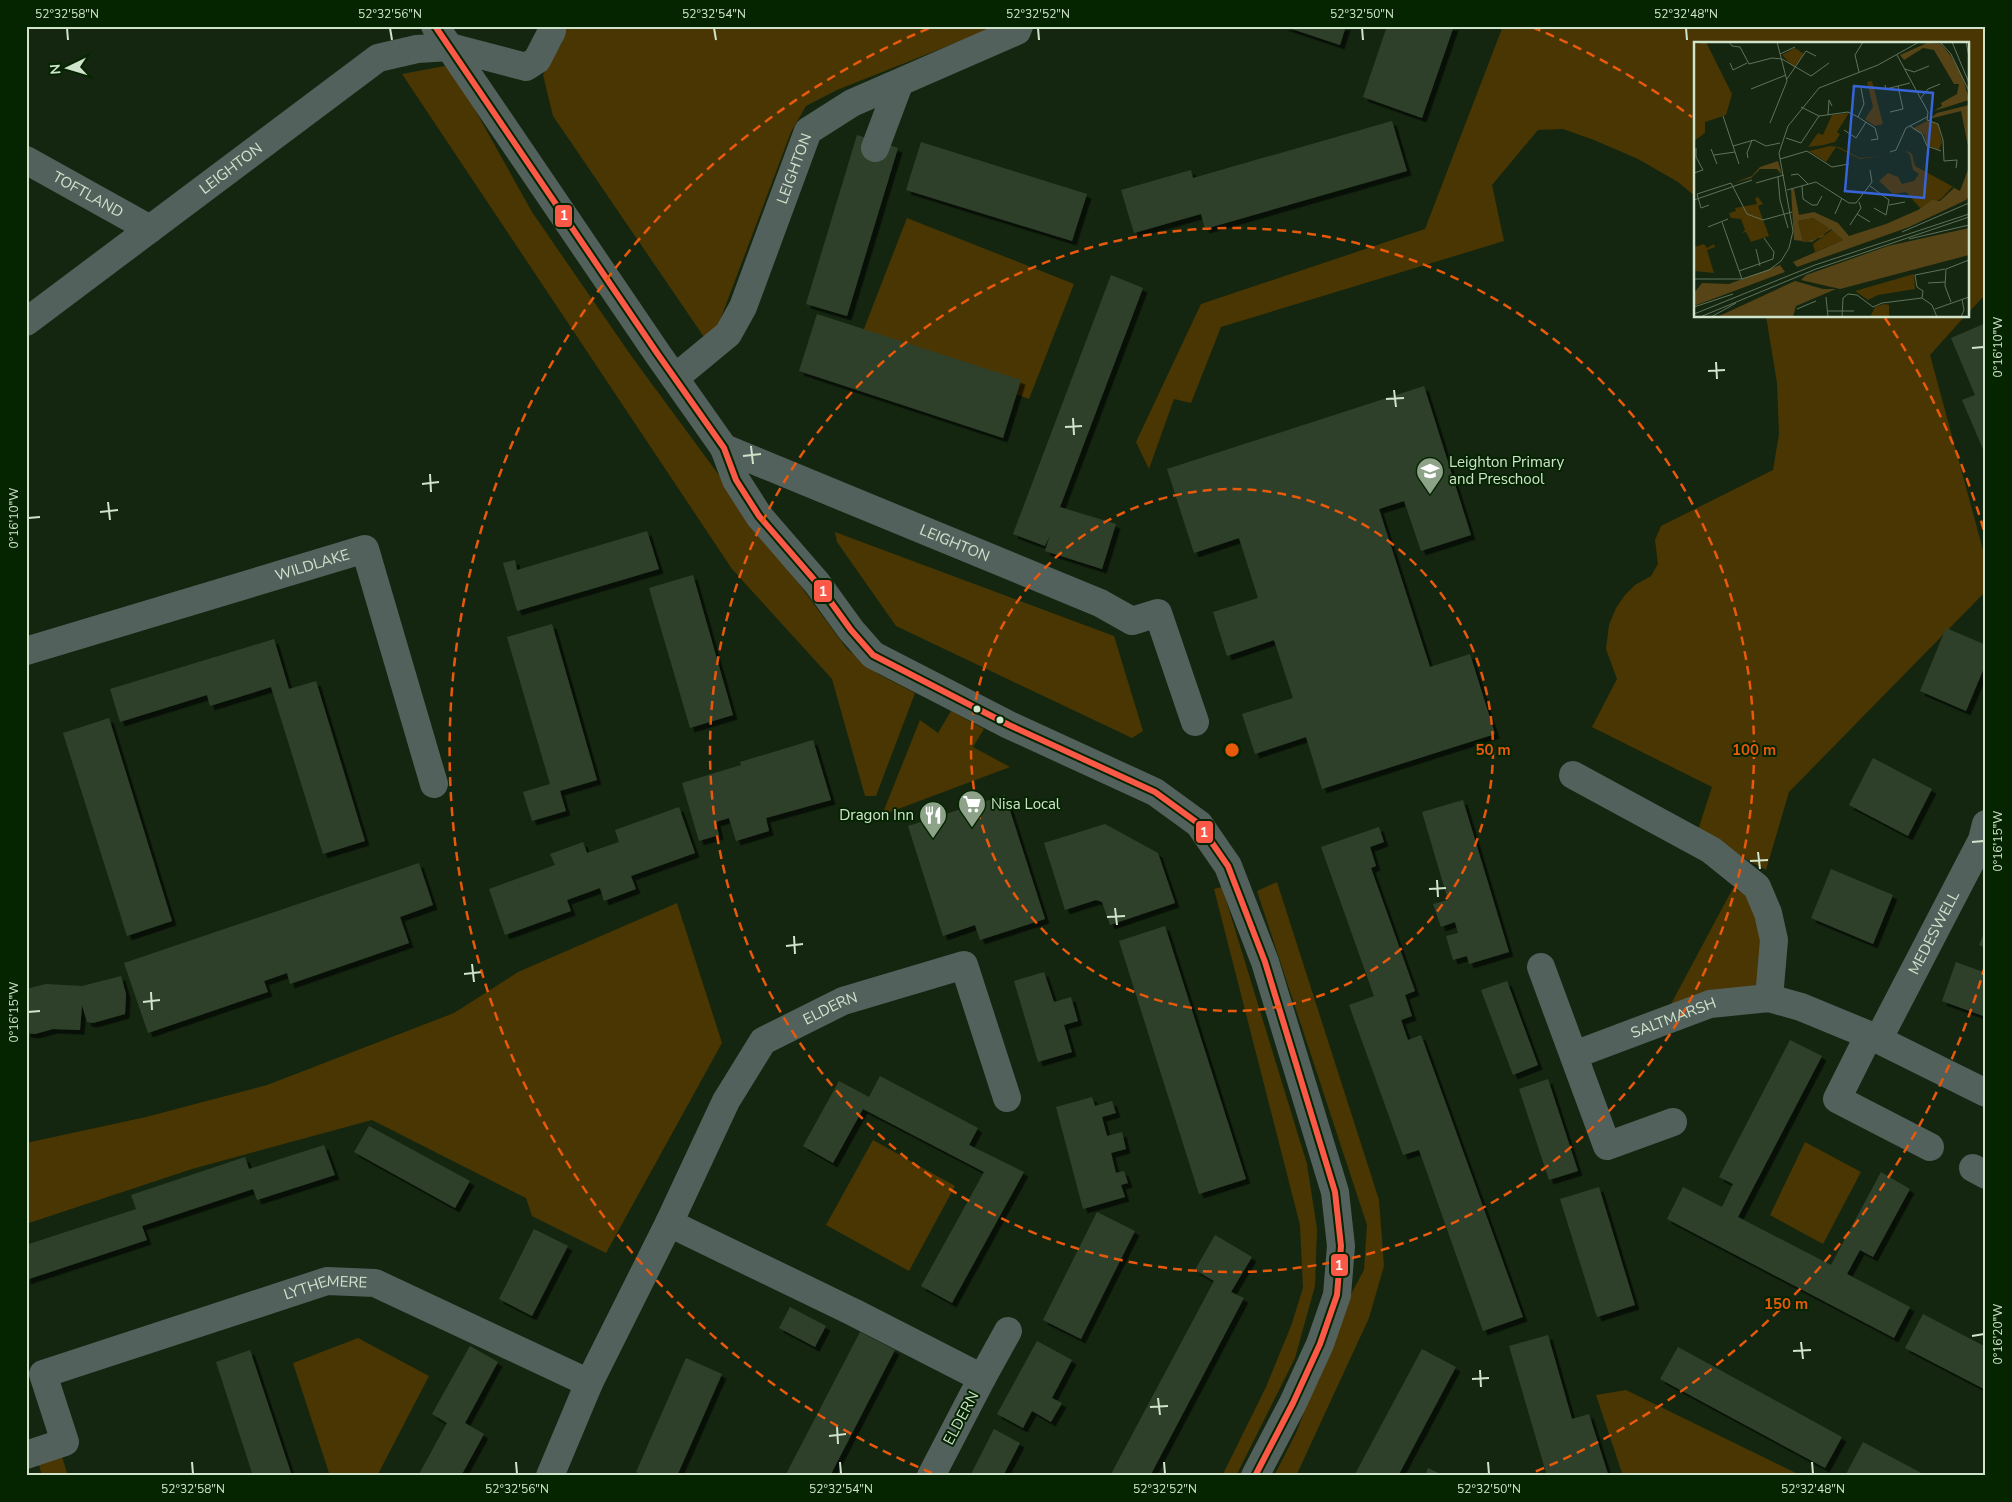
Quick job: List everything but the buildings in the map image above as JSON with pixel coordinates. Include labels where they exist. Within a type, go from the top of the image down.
[{"type":"street","name":"LEIGHTON","points":[[26,322],[378,58],[417,49],[442,37],[526,67],[537,60],[552,31],[552,26]]},
{"type":"street","name":"LEIGHTON","points":[[676,378],[728,334],[743,307],[808,130],[852,102],[898,84],[1017,31],[1019,26]]},
{"type":"street","points":[[442,37],[724,448],[736,480],[759,516],[818,583],[851,630],[873,655],[1010,725],[1155,792],[1199,824],[1228,866],[1265,962],[1335,1192],[1341,1246],[1337,1295],[1320,1344],[1256,1476]]},
{"type":"street","points":[[875,148],[898,84]]},
{"type":"street","name":"TOFTLAND","points":[[26,160],[150,229]]},
{"type":"street","name":"LEIGHTON","points":[[724,448],[1100,603],[1132,621],[1158,613],[1195,722]]},
{"type":"street","name":"WILDLAKE","points":[[26,651],[365,549],[434,784]]},
{"type":"street","points":[[1573,775],[1711,850],[1757,887],[1768,913],[1774,940],[1773,999],[1801,1007],[1873,1037],[1986,1093]]},
{"type":"street","name":"MEDESWELL","points":[[1930,1147],[1837,1099],[1982,840],[1986,824]]},
{"type":"street","name":"ELDERN","points":[[589,1383],[669,1223],[726,1101],[763,1041],[844,1000],[964,966],[1006,1098]]},
{"type":"street","points":[[1542,967],[1607,1146],[1673,1122]]},
{"type":"street","name":"SALTMARSH","points":[[1574,1055],[1710,1004],[1773,999]]},
{"type":"street","name":"ELDERN","points":[[669,1223],[982,1378],[931,1476]]},
{"type":"street","name":"LYTHEMERE","points":[[26,1454],[64,1442],[43,1374],[327,1281],[375,1282],[589,1383]]},
{"type":"street","points":[[982,1378],[1008,1331]]},
{"type":"street","points":[[550,1476],[589,1383]]},
{"type":"shaded area","points":[[563,26],[998,26],[837,90],[806,106],[791,132],[716,331],[704,337],[553,116],[543,75],[562,43]]},
{"type":"shaded area","points":[[1503,26],[1986,26],[1986,294],[1970,311],[1970,42],[1694,42],[1694,195],[1678,182],[1638,159],[1594,140],[1563,129],[1538,130],[1492,185],[1504,241],[1221,327],[1191,403],[1174,399],[1149,469],[1136,442],[1201,304],[1425,229]]},
{"type":"shaded area","points":[[450,65],[532,212],[632,357],[847,649],[878,674],[915,693],[876,796],[865,796],[832,679],[732,569],[402,74]]},
{"type":"shaded area","points":[[907,218],[1074,284],[1029,399],[862,334]]},
{"type":"shaded area","points":[[1766,318],[1963,318],[1930,355],[1986,561],[1986,591],[1789,792],[1766,870],[1697,833],[1712,787],[1592,727],[1617,679],[1606,649],[1609,625],[1616,608],[1625,595],[1635,585],[1651,576],[1658,564],[1655,540],[1661,526],[1773,470],[1779,434],[1777,383]]},
{"type":"shaded area","points":[[835,532],[1114,636],[1143,731],[1132,738],[896,626],[837,542]]},
{"type":"shaded area","points":[[951,711],[984,729],[973,747],[1010,767],[882,815],[920,720],[938,733]]},
{"type":"shaded area","points":[[1277,882],[1379,1200],[1384,1266],[1369,1318],[1296,1476],[1274,1476],[1296,1433],[1350,1296],[1364,1270],[1367,1225],[1257,891]]},
{"type":"shaded area","points":[[1222,887],[1307,1164],[1317,1229],[1315,1286],[1295,1358],[1236,1476],[1222,1476],[1266,1387],[1291,1326],[1303,1288],[1300,1225],[1214,889]]},
{"type":"shaded area","points":[[1733,888],[1746,895],[1764,922],[1760,990],[1670,1006]]},
{"type":"shaded area","points":[[677,903],[722,1043],[606,1253],[532,1216],[526,1198],[372,1120],[192,1169],[26,1224],[26,1143],[146,1117],[267,1085],[454,1013],[518,972]]},
{"type":"shaded area","points":[[873,1140],[955,1186],[909,1271],[826,1225]]},
{"type":"shaded area","points":[[1805,1142],[1861,1172],[1823,1244],[1770,1215]]},
{"type":"shaded area","points":[[358,1338],[429,1376],[377,1476],[330,1476],[293,1363]]},
{"type":"shaded area","points":[[1626,1390],[1802,1476],[1623,1476],[1596,1395]]},
{"type":"shaded area","points":[[62,1457],[68,1476],[42,1476],[39,1465]]},
{"type":"transit line","name":"1","points":[[435,26],[657,353],[724,448],[736,480],[759,516],[817,583],[851,630],[873,655],[1009,725],[1155,792],[1199,824],[1228,866],[1265,962],[1335,1192],[1341,1246],[1337,1295],[1320,1344],[1293,1403],[1255,1476]]},
{"type":"place","name":"Leighton Primary and Preschool","points":[[1430,495]]},
{"type":"place","name":"Nisa Local","points":[[972,828]]},
{"type":"place","name":"Dragon Inn","points":[[933,839]]}]
